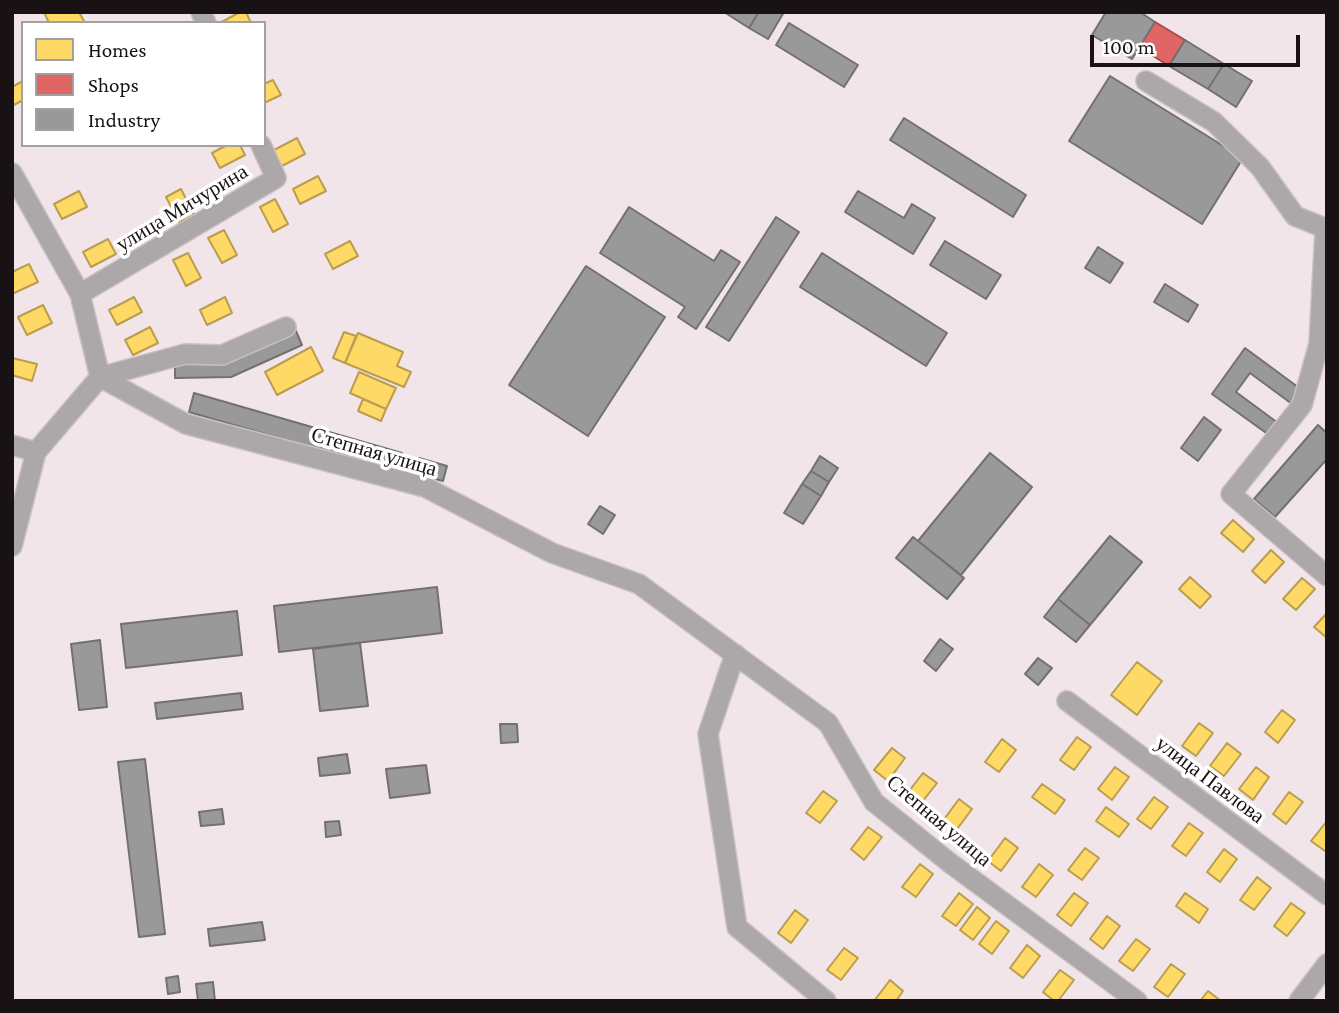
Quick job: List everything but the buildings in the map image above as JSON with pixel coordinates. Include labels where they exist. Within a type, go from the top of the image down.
[{"type":"street","points":[[1146,81],[1214,122],[1260,167],[1295,216],[1326,230],[1319,344],[1302,405],[1231,494],[1327,576]]},
{"type":"street","name":"улица Мичурина","points":[[80,294],[276,178],[262,147]]},
{"type":"street","points":[[12,173],[80,294],[100,377]]},
{"type":"street","points":[[12,546],[36,452],[100,377],[185,354],[222,355],[286,327]]},
{"type":"street","name":"Степная улица","points":[[100,377],[186,424],[425,487],[552,553],[639,584],[828,723],[874,802],[950,863],[1138,1001]]},
{"type":"street","points":[[12,445],[36,452]]},
{"type":"street","points":[[735,654],[708,734],[737,927],[827,1001]]},
{"type":"street","name":"улица Павлова","points":[[1067,701],[1327,895]]},
{"type":"street","points":[[1299,1001],[1327,964]]}]
